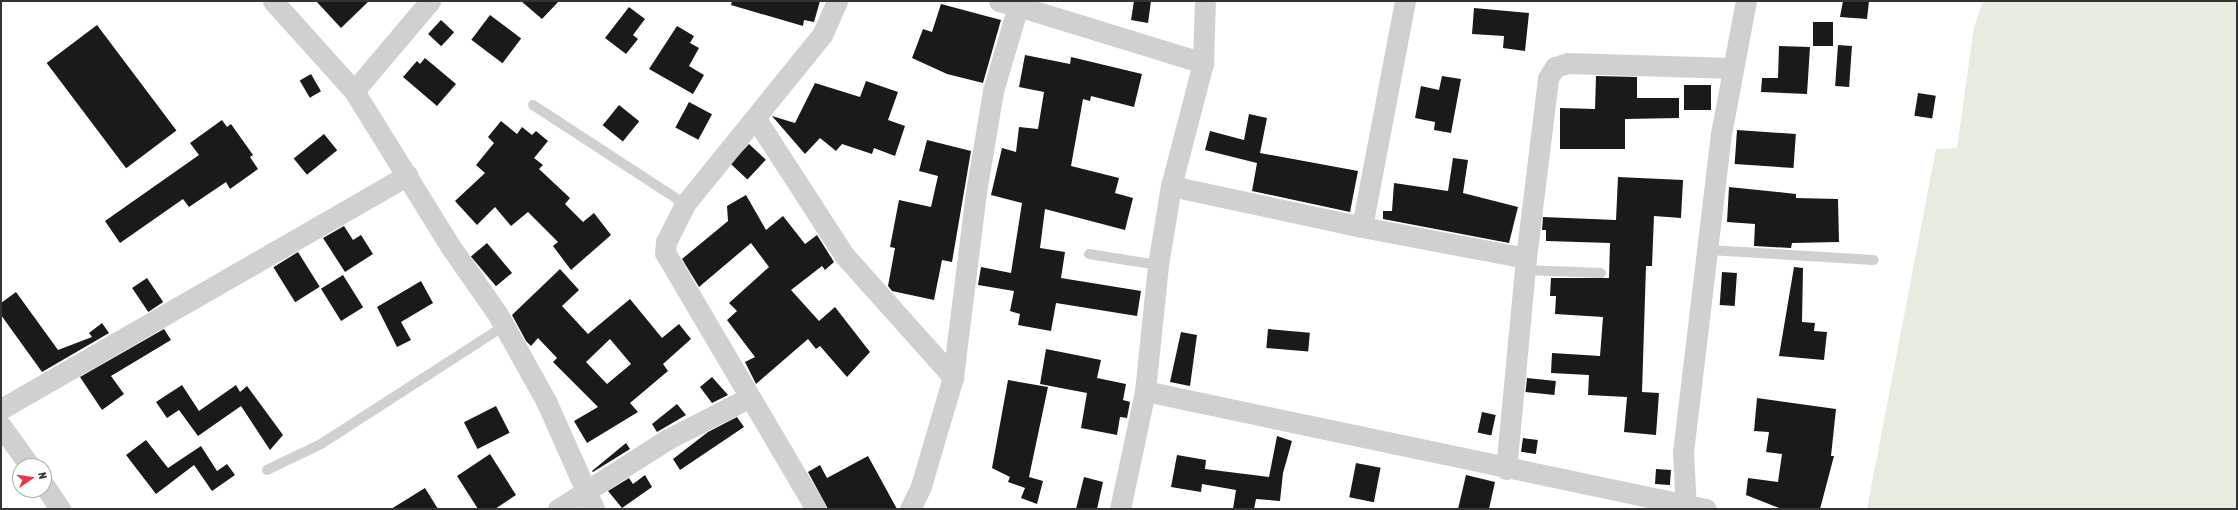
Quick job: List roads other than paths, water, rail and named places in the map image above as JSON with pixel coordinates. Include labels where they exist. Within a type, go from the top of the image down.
[{"type":"street","points":[[273,1],[354,91],[408,175],[450,246],[504,326],[546,401],[590,501]]},
{"type":"street","points":[[354,91],[430,1]]},
{"type":"street","points":[[816,509],[666,253],[666,242],[685,204],[756,119],[822,35],[837,1]]},
{"type":"street","points":[[1120,509],[1145,391],[1158,265],[1170,186],[1203,63],[1206,1]]},
{"type":"street","points":[[1362,227],[1405,1]]},
{"type":"street","points":[[1145,391],[1506,469],[1693,507],[1683,452],[1709,250],[1721,134],[1746,1]]},
{"type":"street","points":[[910,509],[921,486],[953,377],[976,192],[1008,4],[1203,63]]},
{"type":"street","points":[[1506,469],[1525,264],[1548,78],[1554,67],[1568,63],[1733,68]]},
{"type":"street","points":[[756,119],[844,255],[953,377]]},
{"type":"street","points":[[1,409],[408,175]]},
{"type":"street","points":[[1170,186],[1525,264]]},
{"type":"street","points":[[558,509],[590,501],[668,439],[750,397]]},
{"type":"street","points":[[1,426],[24,458]]},
{"type":"street","points":[[52,497],[60,509]]},
{"type":"lane","points":[[533,105],[685,204]]},
{"type":"lane","points":[[1709,250],[1874,260]]},
{"type":"lane","points":[[1089,254],[1158,265]]},
{"type":"lane","points":[[1525,264],[1601,273]]},
{"type":"lane","points":[[267,470],[321,444],[504,326]]}]
